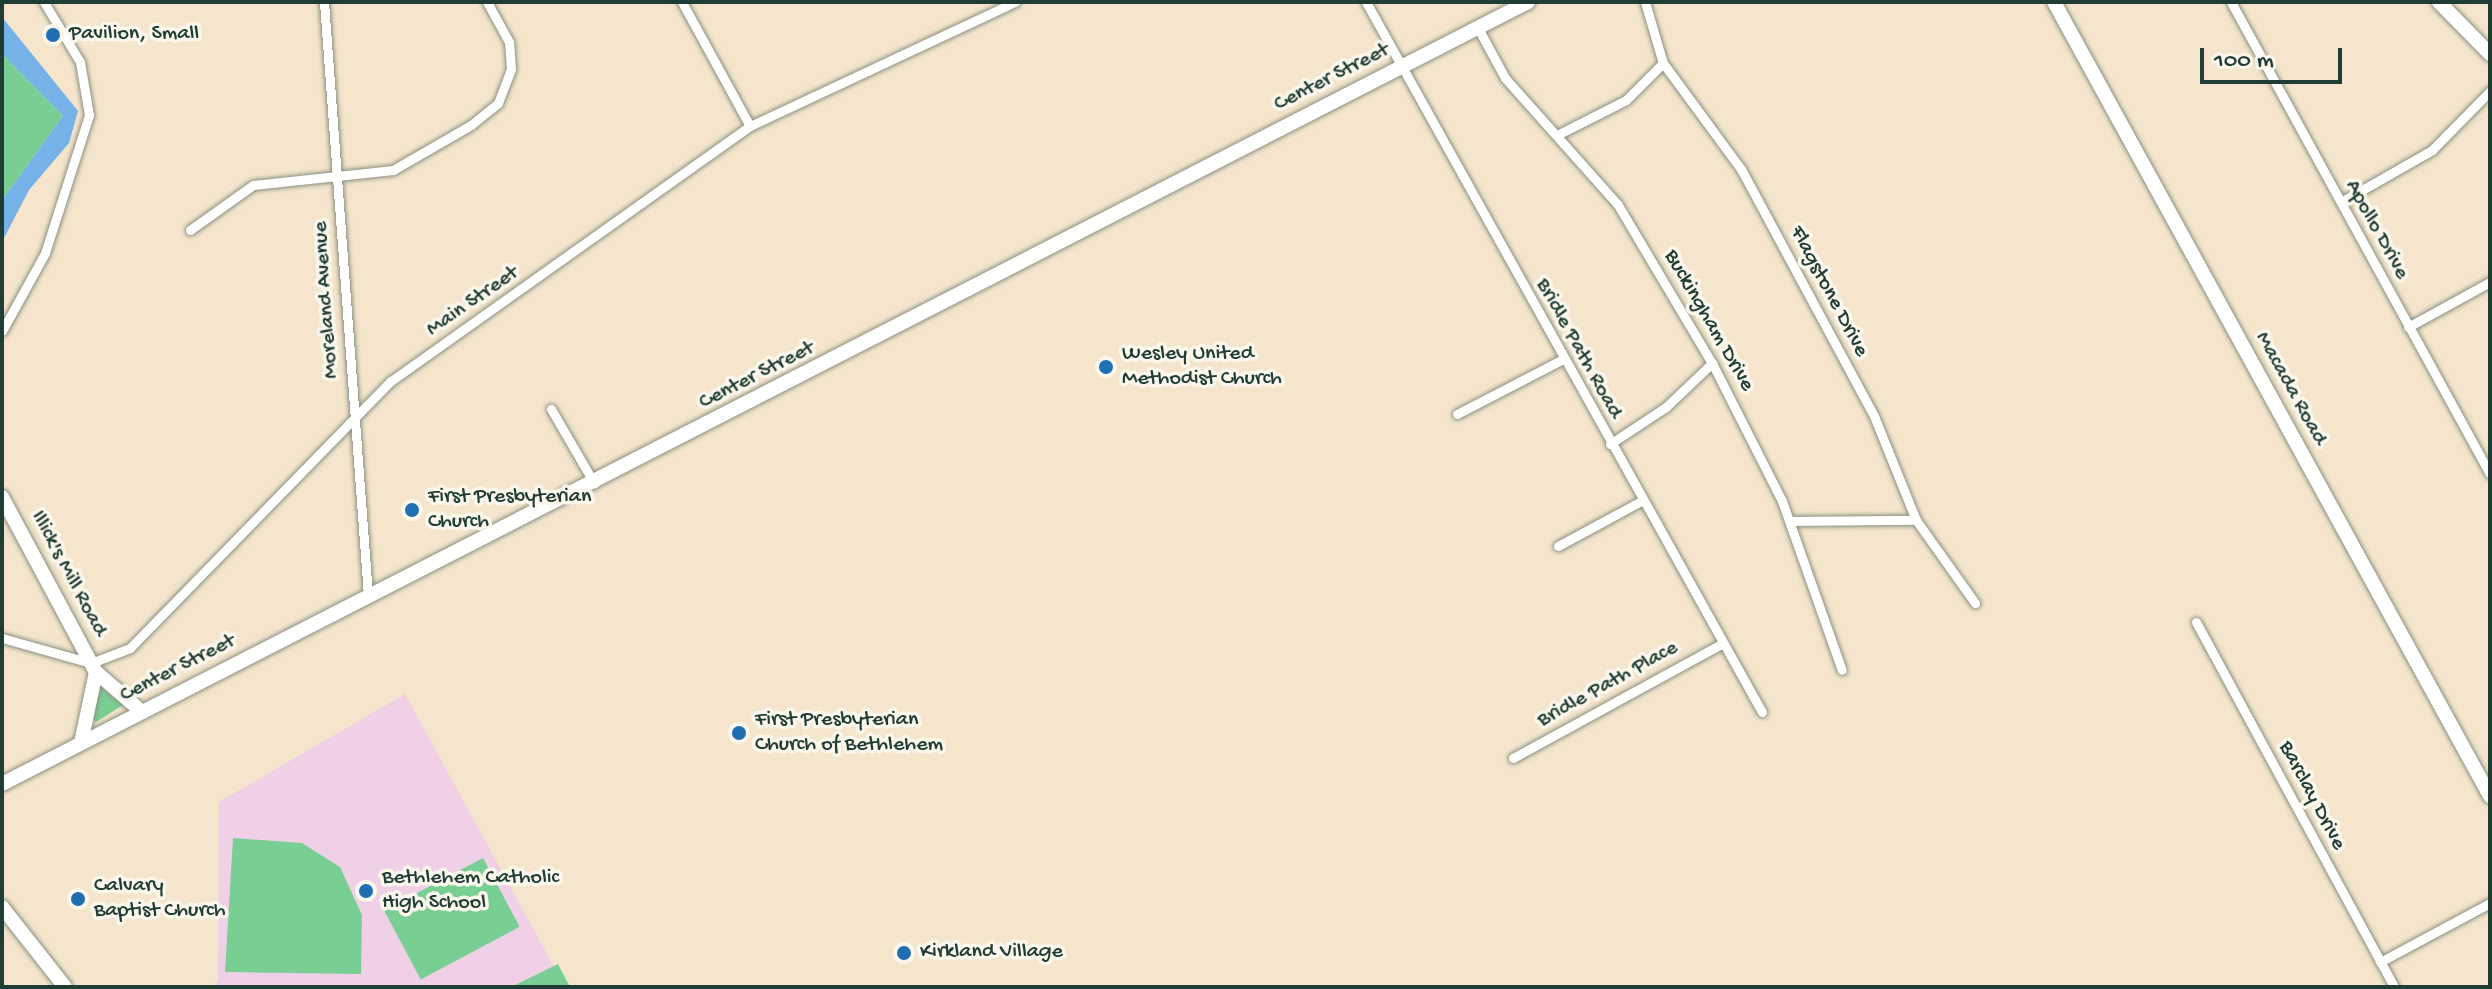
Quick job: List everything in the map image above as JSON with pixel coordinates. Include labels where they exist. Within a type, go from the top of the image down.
[{"type":"main road","name":"Center Street","points":[[2,784],[1528,2]]},
{"type":"main road","name":"Macada Road","points":[[2054,2],[2490,796]]},
{"type":"main road","points":[[2439,2],[2490,54]]},
{"type":"main road","name":"Illick's Mill Road","points":[[2,497],[94,668],[142,712]]},
{"type":"main road","name":"Illick's Mill Road","points":[[81,743],[94,668]]},
{"type":"main road","points":[[2,907],[65,987]]},
{"type":"street","points":[[2,331],[45,253],[89,115],[80,62],[44,2]]},
{"type":"street","name":"Moreland Avenue","points":[[324,2],[351,416],[368,596]]},
{"type":"street","points":[[190,230],[253,185],[417,161],[498,103],[511,61],[487,2]]},
{"type":"street","points":[[682,2],[750,126]]},
{"type":"street","name":"Main Street","points":[[94,668],[130,648],[351,416],[750,126],[1015,2]]},
{"type":"street","name":"Bridle Path Road","points":[[1366,2],[1721,644],[1762,712]]},
{"type":"street","name":"Flagstone Drive","points":[[1645,2],[1663,63],[1741,169],[1874,416],[1916,520],[1975,603]]},
{"type":"street","name":"Apollo Drive","points":[[2231,2],[2408,327],[2486,460],[2490,474]]},
{"type":"street","name":"Buckingham Drive","points":[[1478,28],[1505,78],[1561,133],[1641,239],[1712,363],[1790,521],[1842,670]]},
{"type":"street","points":[[1561,133],[1626,100],[1663,63]]},
{"type":"street","points":[[2341,202],[2432,150],[2490,91]]},
{"type":"street","points":[[2408,327],[2490,282]]},
{"type":"street","points":[[1457,414],[1563,359]]},
{"type":"street","points":[[1610,444],[1666,407],[1712,363]]},
{"type":"street","points":[[551,409],[594,483]]},
{"type":"street","points":[[1558,546],[1643,500]]},
{"type":"street","points":[[1790,521],[1916,520]]},
{"type":"street","name":"Barclay Drive","points":[[2196,622],[2394,987]]},
{"type":"street","points":[[2,638],[94,668]]},
{"type":"street","name":"Bridle Path Place","points":[[1513,758],[1721,644]]},
{"type":"street","points":[[2380,962],[2490,903]]},
{"type":"shaded area","name":"Bethlehem Catholic High School","points":[[405,694],[565,987],[212,987],[218,981],[219,802]]},
{"type":"green space","points":[[2,54],[63,116],[2,200]]},
{"type":"green space","points":[[101,687],[123,705],[96,722],[90,717]]},
{"type":"green space","points":[[233,838],[302,843],[340,867],[362,915],[361,974],[225,972]]},
{"type":"green space","points":[[483,858],[520,927],[421,979],[384,911]]},
{"type":"green space","points":[[558,964],[570,987],[511,987]]},
{"type":"water","points":[[2,17],[78,111],[69,143],[29,190],[2,242],[2,200],[63,116],[2,54]]},
{"type":"place","name":"Pavilion, Small","points":[[53,35]]},
{"type":"place","name":"Wesley United Methodist Church","points":[[1106,367]]},
{"type":"place","name":"First Presbyterian Church","points":[[412,510]]},
{"type":"place","name":"First Presbyterian Church of Bethlehem","points":[[739,733]]},
{"type":"place","name":"Bethlehem Catholic High School","points":[[366,891]]},
{"type":"place","name":"Calvary Baptist Church","points":[[78,899]]},
{"type":"place","name":"Kirkland Village","points":[[904,953]]}]
